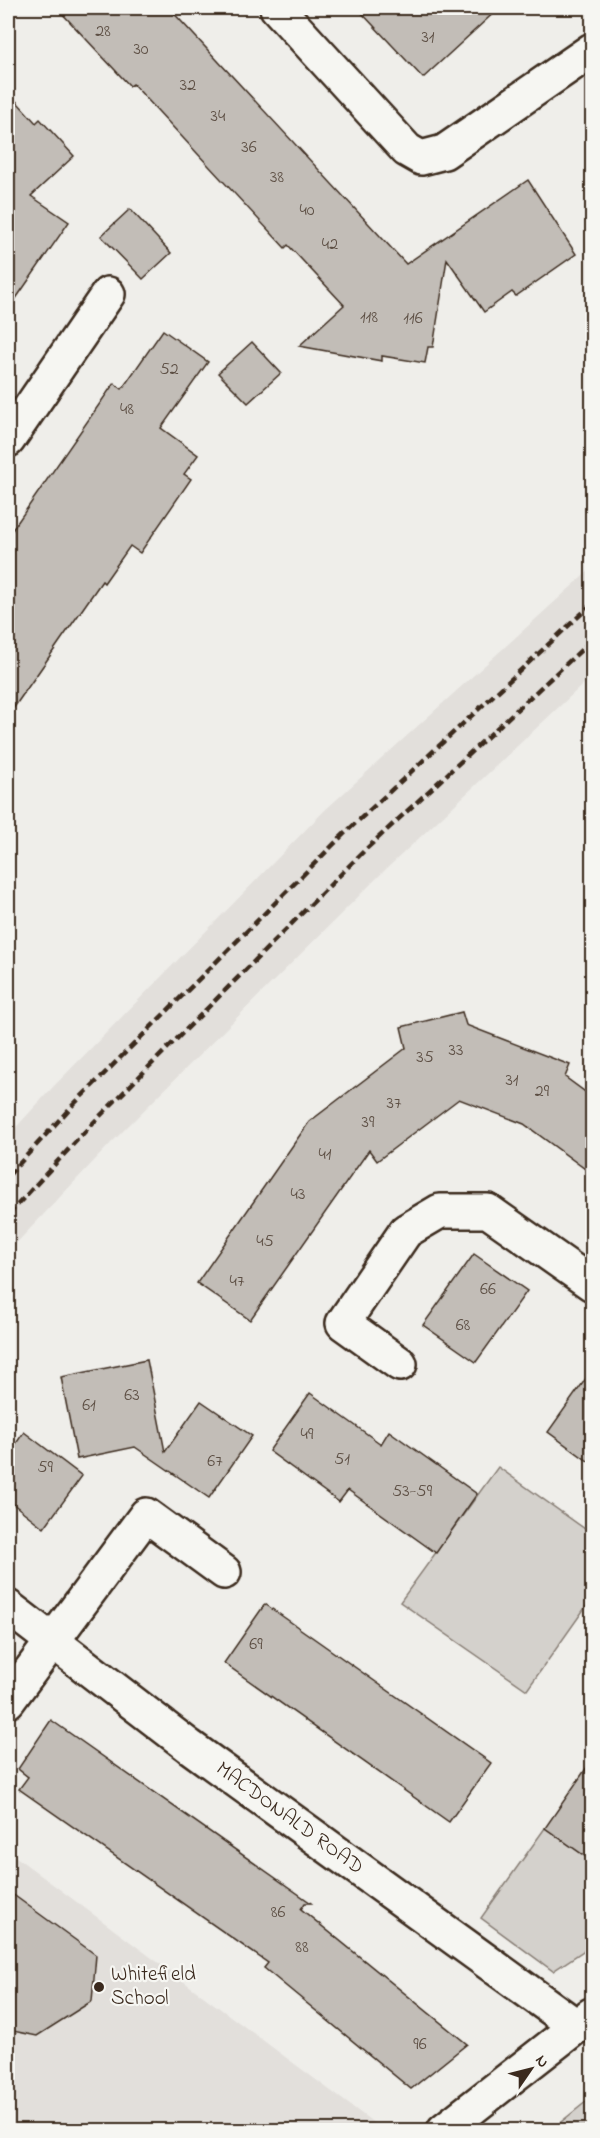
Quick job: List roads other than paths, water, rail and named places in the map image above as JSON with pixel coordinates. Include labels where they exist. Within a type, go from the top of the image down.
[{"type":"street","points":[[277,8],[407,150],[421,158],[444,152],[592,50]]},
{"type":"street","points":[[8,440],[108,294]]},
{"type":"street","points":[[400,1364],[343,1323],[406,1231],[441,1211],[488,1211],[592,1284]]},
{"type":"street","points":[[8,1701],[146,1515],[224,1572]]},
{"type":"street","name":"MACDONALD ROAD","points":[[8,1607],[189,1746],[584,2020]]},
{"type":"street","points":[[444,2130],[584,2020]]},
{"type":"railway","points":[[8,1176],[72,1106],[345,833],[592,604]]},
{"type":"railway","points":[[8,1215],[92,1124],[364,851],[592,640]]},
{"type":"place","name":"Whitefield School","points":[[99,1987]]}]
